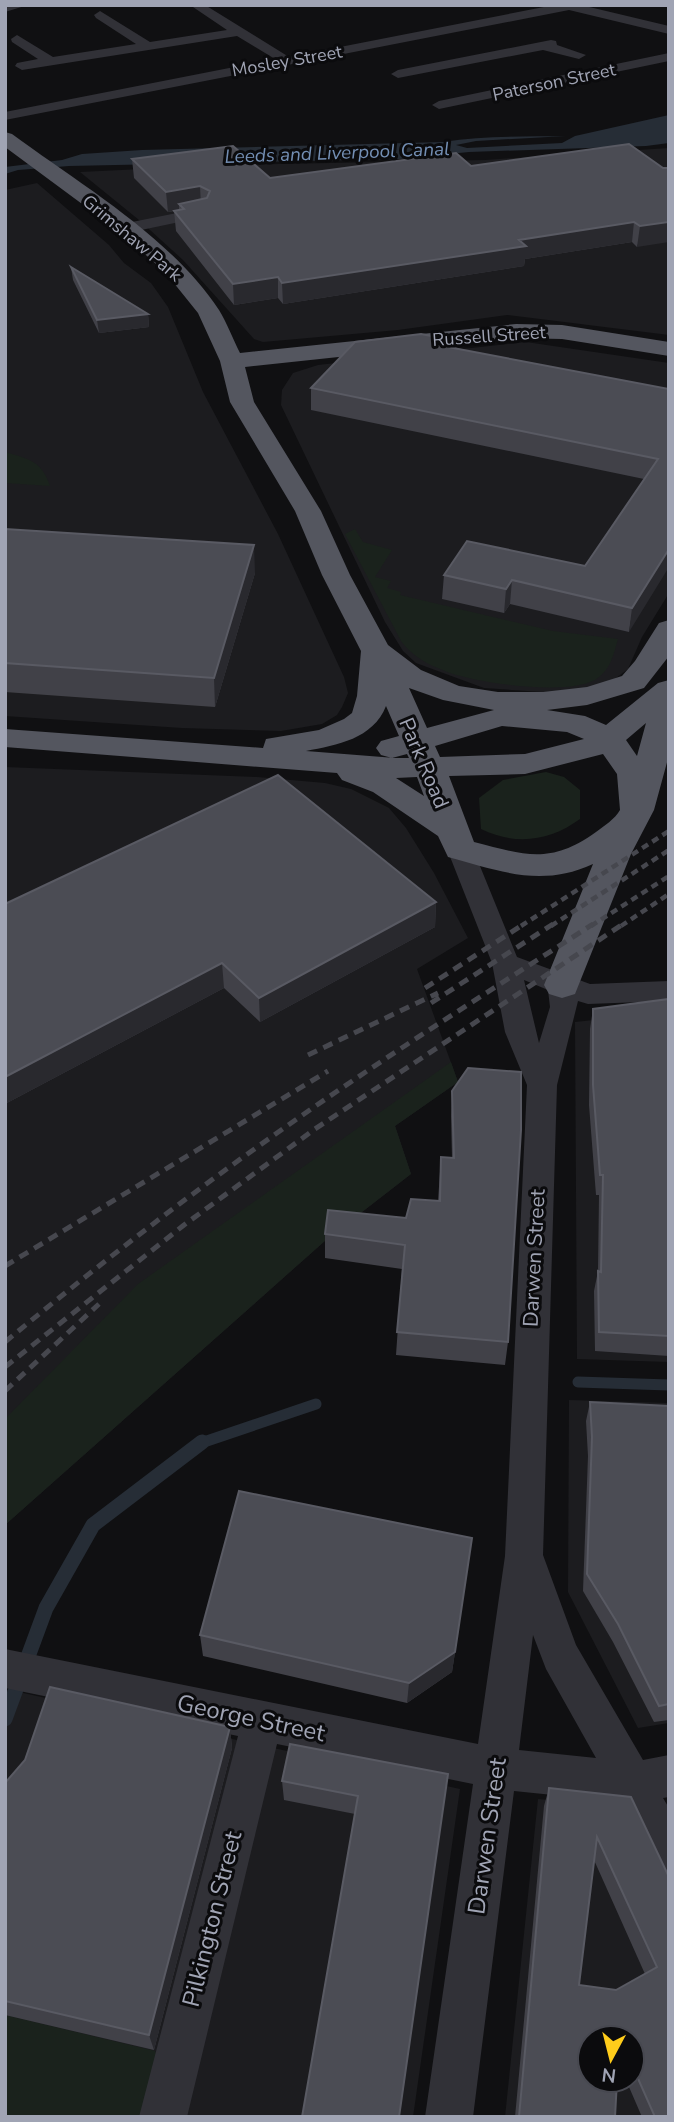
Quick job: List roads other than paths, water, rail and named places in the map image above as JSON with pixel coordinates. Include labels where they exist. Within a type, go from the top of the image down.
[{"type":"highway","name":"Grimshaw Park","points":[[5,138],[127,228],[173,267],[209,312],[232,361]]},
{"type":"highway","name":"Russell Street","points":[[232,361],[516,331],[562,332],[669,349]]},
{"type":"highway","name":"Russell Street","points":[[242,402],[251,380],[309,354]]},
{"type":"highway","name":"Park Road","points":[[232,361],[242,402],[308,510],[335,575],[374,648],[423,756],[455,839]]},
{"type":"highway","points":[[374,648],[404,674],[434,688],[457,694],[512,700],[581,698],[631,684],[644,670],[669,629]]},
{"type":"highway","points":[[213,753],[299,742],[359,725],[369,711],[374,648]]},
{"type":"highway","points":[[5,738],[351,766],[423,756],[547,761],[588,749],[609,738],[669,689]]},
{"type":"highway","points":[[566,975],[614,854],[634,816],[669,699]]},
{"type":"highway","points":[[300,760],[385,785],[455,839],[518,865],[537,867],[568,864],[598,849],[634,816],[633,775],[609,738],[573,723],[510,716],[493,719],[423,756]]},
{"type":"street","points":[[5,8],[22,5]]},
{"type":"street","points":[[199,7],[217,5]]},
{"type":"street","points":[[569,6],[669,30]]},
{"type":"street","name":"Mosley Street","points":[[5,116],[569,6]]},
{"type":"street","points":[[199,7],[285,60]]},
{"type":"street","points":[[100,15],[149,47]]},
{"type":"street","points":[[477,25],[579,55]]},
{"type":"street","points":[[22,66],[238,32]]},
{"type":"street","points":[[17,39],[51,62]]},
{"type":"street","name":"Paterson Street","points":[[548,45],[393,71],[445,104],[669,57]]},
{"type":"street","points":[[298,72],[368,58],[348,50]]},
{"type":"street","points":[[127,228],[202,213]]},
{"type":"street","name":"Park Road","points":[[455,839],[506,963],[520,1032],[542,1085]]},
{"type":"street","points":[[506,963],[566,975],[588,994],[669,991]]},
{"type":"street","points":[[542,1085],[564,1007],[566,975]]},
{"type":"street","name":"Darwen Street","points":[[449,2117],[524,1556],[542,1085]]},
{"type":"street","name":"Darwen Street","points":[[524,1556],[560,1655],[651,1779],[669,1853]]},
{"type":"street","name":"George Street","points":[[5,1668],[496,1768],[651,1779]]},
{"type":"street","name":"Pilkington Street","points":[[163,2117],[262,1721]]},
{"type":"water","name":"Leeds and Liverpool Canal","points":[[669,115],[669,143],[646,146],[469,152],[399,159],[69,166],[18,170],[5,174],[5,167],[62,160],[82,154],[142,150],[566,136],[476,141],[456,145],[467,148],[562,143],[575,136]]},
{"type":"waterway","points":[[578,1382],[669,1385]]},
{"type":"waterway","points":[[200,1443],[316,1404]]},
{"type":"waterway","points":[[5,1719],[46,1608],[93,1525],[200,1443]]},
{"type":"railway","points":[[521,926],[669,831]]},
{"type":"railway","points":[[551,926],[669,850]]},
{"type":"railway","points":[[591,926],[669,876]]},
{"type":"railway","points":[[621,926],[669,894]]},
{"type":"railway","points":[[425,988],[524,924]]},
{"type":"railway","points":[[431,1003],[553,924]]},
{"type":"railway","points":[[5,1342],[136,1237],[270,1138],[593,924]]},
{"type":"railway","points":[[5,1367],[184,1225],[315,1129],[623,924]]},
{"type":"railway","points":[[308,1055],[438,993]]},
{"type":"railway","points":[[5,1266],[328,1071]]},
{"type":"railway","points":[[5,1391],[99,1304]]}]
